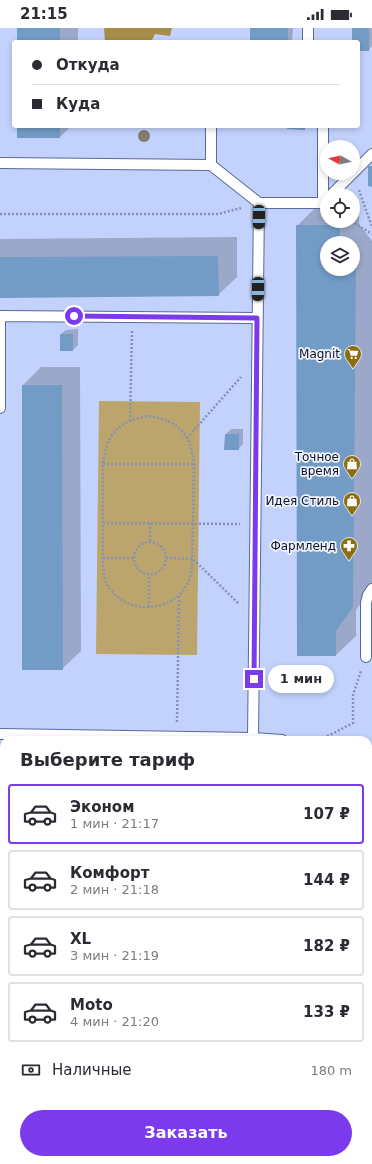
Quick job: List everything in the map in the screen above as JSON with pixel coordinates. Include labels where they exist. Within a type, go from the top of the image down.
[{"type":"lane","points":[[308,28],[308,40]]},
{"type":"lane","points":[[211,128],[211,165]]},
{"type":"lane","points":[[323,128],[325,188]]},
{"type":"lane","points":[[360,166],[372,154]]},
{"type":"lane","points":[[0,163],[211,165],[259,203],[320,201]]},
{"type":"lane","points":[[338,188],[346,180]]},
{"type":"lane","points":[[253,736],[256,524],[256,359],[259,203]]},
{"type":"lane","points":[[0,408],[0,316],[257,318]]},
{"type":"lane","points":[[366,657],[366,603],[368,595],[372,590]]},
{"type":"lane","points":[[0,734],[177,736]]},
{"type":"path","points":[[355,180],[372,227]]},
{"type":"path","points":[[0,214],[218,214],[259,203]]},
{"type":"path","points":[[360,227],[372,234]]},
{"type":"path","points":[[130,421],[133,317]]},
{"type":"path","points":[[187,438],[256,359]]},
{"type":"path","points":[[149,416],[163,418],[176,425],[187,438],[193,450],[194,464],[193,558],[190,579],[183,592],[172,601],[157,607],[141,608],[126,603],[114,593],[106,580],[103,568],[105,449],[111,436],[122,426],[134,419],[149,416]]},
{"type":"path","points":[[104,464],[194,464]]},
{"type":"path","points":[[103,523],[256,524]]},
{"type":"path","points":[[150,524],[150,542]]},
{"type":"path","points":[[150,542],[158,544],[162,548],[165,552],[166,558],[160,572],[149,575],[139,571],[136,567],[134,558],[135,551],[138,547],[142,544],[150,542]]},
{"type":"path","points":[[103,558],[134,558]]},
{"type":"path","points":[[166,558],[193,558],[255,620]]},
{"type":"path","points":[[149,575],[149,607]]},
{"type":"path","points":[[177,736],[179,595]]},
{"type":"path","points":[[328,736],[353,723],[354,695],[366,657]]},
{"type":"shaded area","points":[[104,28],[172,28],[170,36],[155,34],[152,40],[105,40]]},
{"type":"shaded area","points":[[99,401],[200,402],[197,655],[96,654]]},
{"type":"building","points":[[17,28],[60,28],[60,40],[17,40]]},
{"type":"building","points":[[250,28],[288,28],[288,40],[250,40]]},
{"type":"building","points":[[352,28],[369,28],[369,51],[360,51],[360,40],[352,40]]},
{"type":"building","points":[[17,128],[60,128],[60,138],[17,138]]},
{"type":"building","points":[[305,128],[305,130],[287,129]]},
{"type":"building","points":[[368,166],[372,166],[372,187],[368,186]]},
{"type":"building","points":[[296,225],[320,225],[320,228],[340,228],[340,236],[320,236],[320,276],[356,276],[353,607],[336,631],[336,656],[297,656]]},
{"type":"building","points":[[218,256],[219,296],[0,298],[0,257]]},
{"type":"building","points":[[60,334],[73,334],[73,351],[60,351]]},
{"type":"building","points":[[22,385],[62,385],[63,670],[22,670]]},
{"type":"building","points":[[225,434],[239,434],[239,450],[224,450]]},
{"type":"place","name":"Magnit","points":[[353,369]]},
{"type":"place","name":"Точное время","points":[[352,479]]},
{"type":"place","name":"Идея Стиль","points":[[352,516]]},
{"type":"place","name":"Фармленд","points":[[349,561]]},
{"type":"route","points":[[74,316],[257,318],[254,679]]}]
